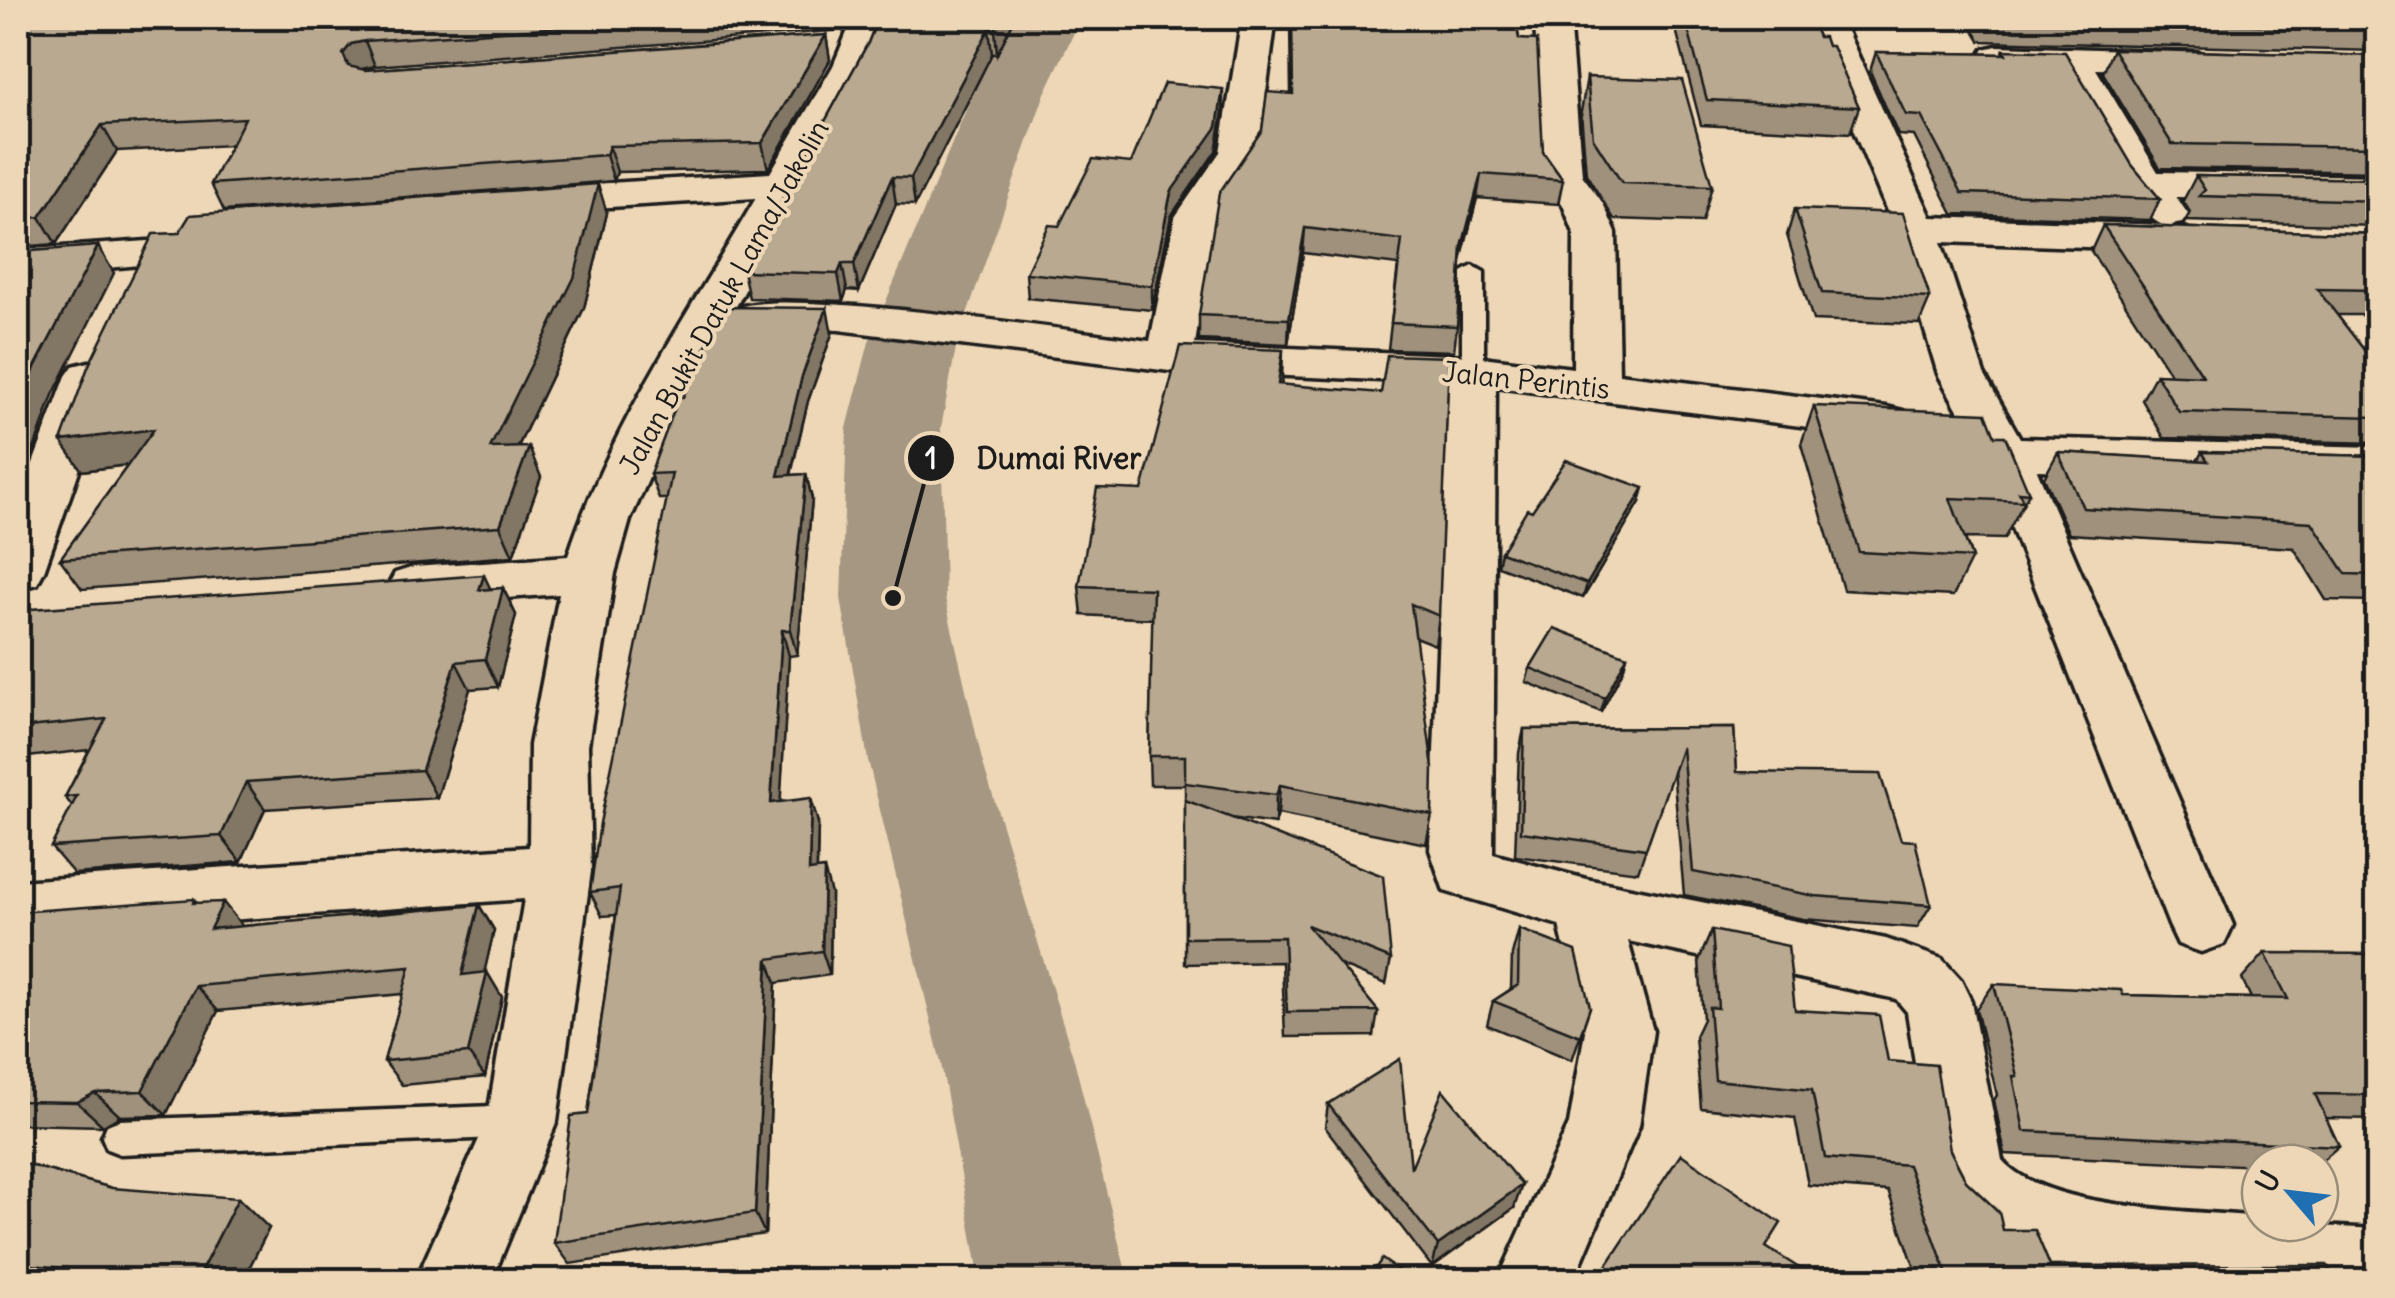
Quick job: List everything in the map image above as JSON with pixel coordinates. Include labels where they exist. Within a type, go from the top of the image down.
[{"type":"street","points":[[1170,357],[1195,217],[1238,152],[1259,18]]},
{"type":"street","points":[[1552,18],[1562,176],[1584,203],[1595,233],[1596,387]]},
{"type":"street","name":"Jalan Bukit Datuk Lama/Jakolin","points":[[454,1280],[522,1121],[560,871],[559,745],[589,573],[629,464],[786,184],[850,36]]},
{"type":"street","points":[[1847,41],[1915,229],[1965,390],[1994,439],[2201,925]]},
{"type":"street","points":[[1915,229],[2196,238],[2145,184],[2090,49]]},
{"type":"street","points":[[1956,56],[2090,49],[2224,61]]},
{"type":"street","points":[[491,203],[786,184]]},
{"type":"street","points":[[2145,184],[2378,188]]},
{"type":"street","points":[[18,263],[166,243],[114,325],[80,396],[24,601]]},
{"type":"street","name":"Jalan Perintis","points":[[710,314],[839,316],[1017,342],[1170,357],[1473,370],[1994,439],[2378,463]]},
{"type":"street","points":[[1473,370],[1461,865],[1476,879],[1586,906],[1886,967],[1919,979],[1938,1001],[1969,1176],[1988,1198],[2012,1215],[2078,1235],[2378,1266]]},
{"type":"street","points":[[372,589],[589,573]]},
{"type":"street","points":[[18,908],[560,871]]},
{"type":"street","points":[[1536,1280],[1604,1126],[1617,1048],[1616,1014],[1586,906]]},
{"type":"lane","points":[[1473,272],[1473,370]]},
{"type":"lane","points":[[120,1137],[522,1121]]},
{"type":"building","points":[[18,18],[681,18],[351,44],[343,54],[348,66],[365,70],[826,35],[762,143],[609,146],[606,155],[211,184],[245,118],[102,125],[40,217],[18,219]]},
{"type":"building","points":[[878,18],[1001,18],[995,29],[989,29],[911,178],[892,177],[854,264],[842,264],[838,274],[743,271],[868,43]]},
{"type":"building","points":[[1292,18],[1515,18],[1519,39],[1537,40],[1543,152],[1563,180],[1481,174],[1462,247],[1457,326],[1391,323],[1402,240],[1305,228],[1289,319],[1199,315],[1219,193],[1262,130],[1267,92],[1293,94]]},
{"type":"building","points":[[1685,18],[1810,18],[1818,37],[1824,37],[1827,46],[1832,46],[1859,107],[1707,100]]},
{"type":"building","points":[[1988,18],[2378,18],[2378,28]]},
{"type":"building","points":[[2113,49],[2378,56],[2378,147],[2172,144]]},
{"type":"building","points":[[2004,50],[2065,52],[2132,165],[2160,199],[1962,193],[1921,116],[1906,115],[1876,52],[2006,54]]},
{"type":"building","points":[[1587,77],[1682,80],[1712,186],[1622,183],[1593,138]]},
{"type":"building","points":[[1164,83],[1223,89],[1217,127],[1171,192],[1152,286],[1026,273],[1049,225],[1059,226],[1093,159],[1131,163]]},
{"type":"building","points":[[2196,176],[2378,179],[2378,201],[2199,196],[2205,190]]},
{"type":"building","points":[[598,184],[574,278],[490,448],[529,447],[500,526],[60,559],[154,429],[61,441],[88,367],[153,234],[179,233],[190,215]]},
{"type":"building","points":[[1795,209],[1903,213],[1930,298],[1822,293]]},
{"type":"building","points":[[2103,225],[2378,234],[2378,290],[2317,289],[2378,368],[2378,417],[2179,412],[2156,374],[2203,376]]},
{"type":"building","points":[[98,246],[35,367],[18,414],[18,252]]},
{"type":"building","points":[[723,307],[827,308],[802,376],[778,476],[806,474],[790,630],[782,630],[771,803],[811,798],[809,871],[824,869],[822,951],[768,959],[755,1213],[554,1243],[571,1116],[588,1114],[620,888],[590,892],[600,823],[672,473],[650,474],[679,397],[683,397]]},
{"type":"building","points":[[1180,346],[1283,350],[1278,384],[1381,393],[1387,355],[1449,357],[1439,616],[1411,604],[1433,768],[1432,815],[1280,785],[1276,795],[1185,783],[1185,756],[1149,756],[1153,589],[1079,586],[1097,488],[1142,490]]},
{"type":"building","points":[[1814,406],[1986,413],[1995,436],[2005,436],[2029,493],[2019,492],[2023,501],[1950,498],[1972,558],[1859,552]]},
{"type":"building","points":[[2058,452],[2208,461],[2202,452],[2378,456],[2378,575],[2346,574],[2312,522],[2083,508]]},
{"type":"building","points":[[1566,460],[1644,488],[1587,584],[1501,552],[1527,509],[1532,511]]},
{"type":"building","points":[[484,575],[479,590],[503,588],[485,659],[456,662],[422,770],[246,782],[221,836],[51,847],[77,796],[65,797],[106,719],[18,728],[18,610]]},
{"type":"building","points":[[1554,628],[1627,656],[1605,698],[1530,668]]},
{"type":"building","points":[[1734,728],[1737,772],[1880,774],[1901,840],[1915,841],[1931,905],[1815,896],[1693,872],[1682,747],[1646,849],[1521,832],[1524,729]]},
{"type":"building","points":[[1185,800],[1383,876],[1391,959],[1307,925],[1378,1011],[1287,1012],[1284,937],[1185,938]]},
{"type":"building","points":[[194,899],[193,903],[223,902],[210,929],[479,905],[462,975],[487,972],[468,1053],[384,1061],[410,967],[196,986],[142,1091],[95,1093],[77,1102],[18,1101],[18,912]]},
{"type":"building","points":[[1519,929],[1576,951],[1590,1007],[1580,1036],[1493,1001],[1518,985]]},
{"type":"building","points":[[1712,930],[1788,946],[1795,1010],[1879,1015],[1888,1061],[1936,1065],[1950,1150],[1966,1181],[1999,1212],[2003,1230],[2035,1230],[2050,1266],[2327,1265],[2335,1280],[1949,1280],[1908,1165],[1825,1158],[1812,1090],[1715,1080],[1709,1007],[1718,1008]]},
{"type":"building","points":[[2265,953],[2374,954],[2378,961],[2378,1095],[2315,1094],[2338,1143],[2024,1131],[2013,1076],[2017,1076],[1994,984],[2121,990],[2123,995],[2288,999]]},
{"type":"building","points":[[1400,1059],[1411,1168],[1443,1090],[1522,1185],[1438,1245],[1328,1104]]},
{"type":"building","points":[[1681,1154],[1781,1223],[1766,1247],[1818,1280],[1597,1280]]},
{"type":"building","points":[[18,1162],[112,1188],[238,1198],[197,1279],[18,1264]]},
{"type":"building","points":[[1382,1259],[1412,1280],[1367,1280]]},
{"type":"waterway","points":[[1047,18],[1009,93],[913,342],[894,428],[893,598],[925,760],[1008,1063],[1054,1280]]},
{"type":"place","name":"Dumai River","points":[[893,598]]}]
